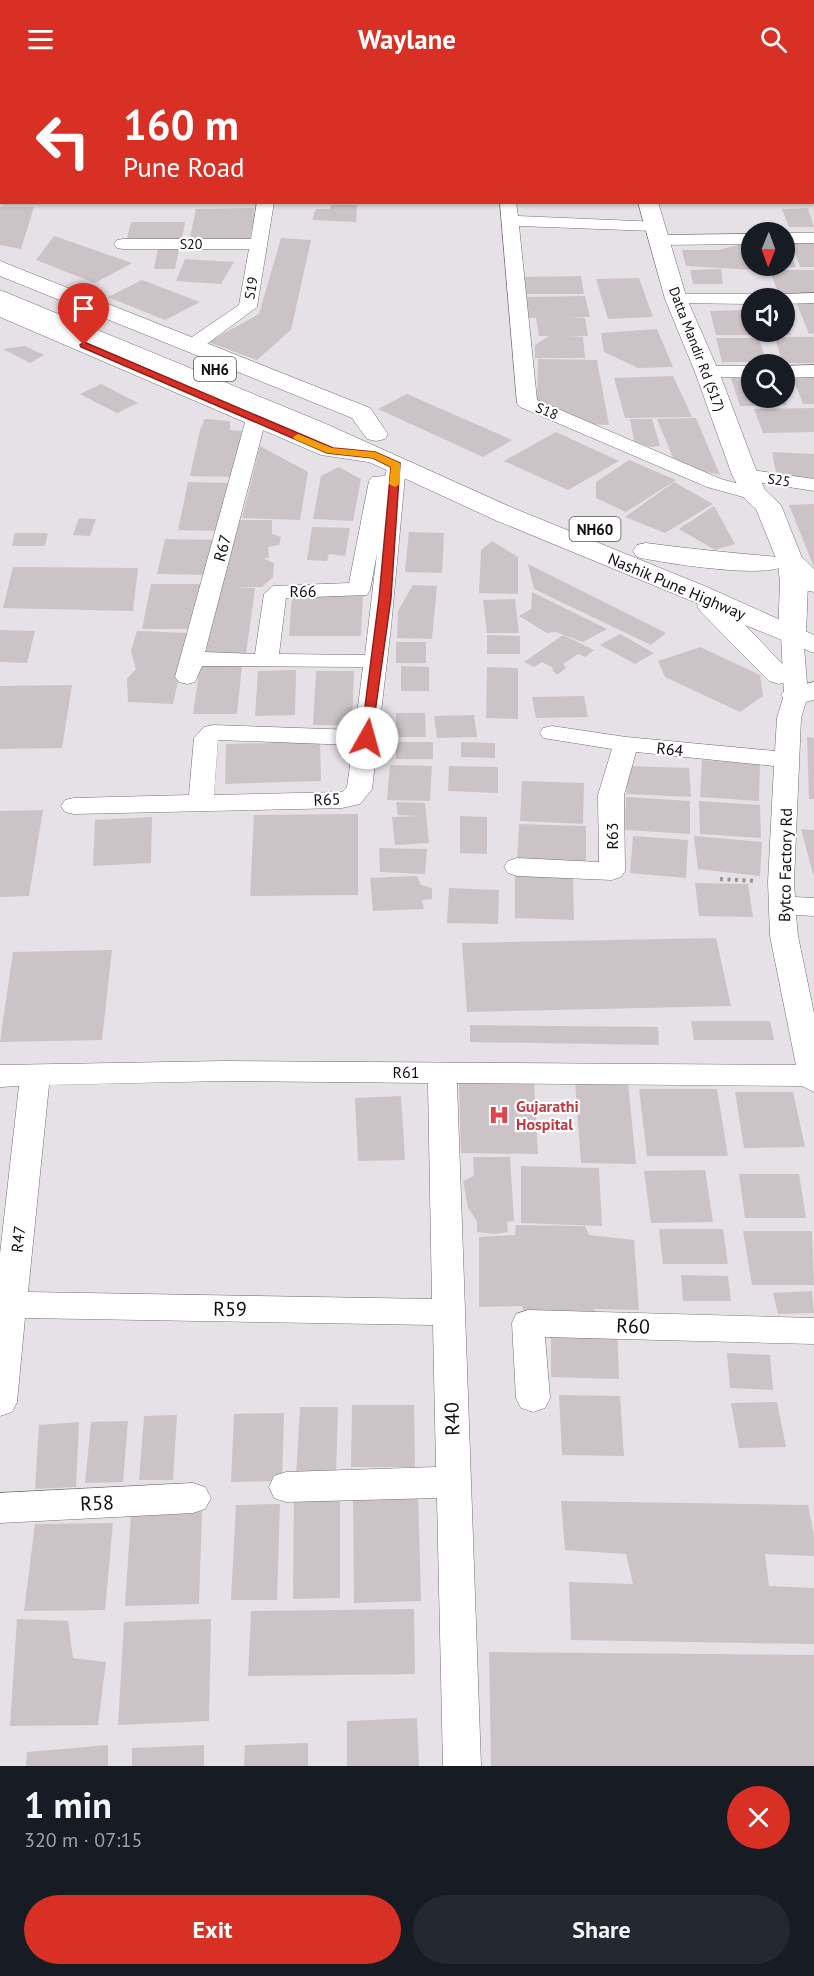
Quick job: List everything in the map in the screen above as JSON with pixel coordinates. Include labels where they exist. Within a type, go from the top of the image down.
[{"type":"main road","name":"Datta Mandir Rd (S17)","points":[[649,204],[676,299],[707,372],[749,484],[768,505],[781,562],[794,583],[794,625]]},
{"type":"main road","points":[[0,268],[361,413],[383,453]]},
{"type":"main road","name":"NH6","points":[[0,281],[84,316],[383,453]]},
{"type":"main road","name":"NH6","points":[[0,297],[315,428],[383,453]]},
{"type":"main road","points":[[0,309],[330,450],[383,453]]},
{"type":"main road","name":"Nashik Pune Highway","points":[[383,453],[646,551],[794,625]]},
{"type":"main road","name":"Nashik Pune Highway","points":[[383,453],[504,514],[697,593],[794,625]]},
{"type":"main road","points":[[646,551],[733,562],[781,562],[814,584]]},
{"type":"main road","points":[[697,593],[795,695]]},
{"type":"street","name":"S19","points":[[193,345],[248,307],[266,204]]},
{"type":"street","points":[[509,212],[656,233],[741,238]]},
{"type":"street","name":"S18","points":[[509,212],[527,403],[714,483],[749,484]]},
{"type":"street","points":[[795,238],[814,238]]},
{"type":"street","name":"S20","points":[[123,244],[259,244]]},
{"type":"street","points":[[795,298],[814,298]]},
{"type":"street","points":[[676,299],[741,299]]},
{"type":"street","points":[[795,372],[814,371]]},
{"type":"street","points":[[707,372],[741,372]]},
{"type":"street","name":"R67","points":[[256,420],[190,668],[266,661]]},
{"type":"street","points":[[383,453],[359,590],[385,591]]},
{"type":"street","name":"R65","points":[[74,806],[351,798],[359,789],[385,591],[383,453]]},
{"type":"street","name":"S25","points":[[749,484],[814,485]]},
{"type":"street","name":"R66","points":[[266,661],[275,594],[282,591],[359,590]]},
{"type":"street","name":"Bytco Factory Rd","points":[[794,625],[795,695],[788,760],[782,894],[784,936],[813,1079]]},
{"type":"street","points":[[266,661],[360,661]]},
{"type":"street","points":[[201,803],[206,738],[213,732],[367,738]]},
{"type":"street","name":"R64","points":[[552,733],[626,744],[788,760]]},
{"type":"street","name":"R63","points":[[517,867],[612,871],[611,795],[626,744]]},
{"type":"street","points":[[782,894],[814,907]]},
{"type":"street","name":"R61","points":[[0,1076],[225,1071],[442,1072],[813,1079]]},
{"type":"street","name":"R40","points":[[442,1072],[462,1766]]},
{"type":"street","name":"R47","points":[[0,1402],[10,1305],[7,1273],[35,1076]]},
{"type":"street","name":"R59","points":[[10,1305],[448,1312]]},
{"type":"street","name":"R60","points":[[532,1398],[528,1323],[814,1330]]},
{"type":"street","points":[[286,1487],[453,1482]]},
{"type":"street","name":"R58","points":[[0,1508],[193,1498]]},
{"type":"path","points":[[720,879],[782,894]]},
{"type":"building","points":[[331,205],[357,205],[356,222],[312,220],[316,209],[330,209]]},
{"type":"building","points":[[0,207],[34,207],[21,249],[0,245]]},
{"type":"building","points":[[254,208],[253,242],[189,242],[196,209]]},
{"type":"building","points":[[808,208],[814,227],[795,227],[795,222],[787,222],[782,209]]},
{"type":"building","points":[[131,222],[185,222],[181,243],[126,243]]},
{"type":"building","points":[[54,236],[132,263],[95,283],[36,260]]},
{"type":"building","points":[[281,238],[311,240],[291,330],[257,360],[208,342],[259,314]]},
{"type":"building","points":[[795,243],[814,243],[814,267],[800,267],[795,252]]},
{"type":"building","points":[[741,244],[741,269],[686,266],[682,250],[718,250]]},
{"type":"building","points":[[158,249],[179,249],[175,269],[154,269]]},
{"type":"building","points":[[185,259],[234,262],[221,284],[176,281]]},
{"type":"building","points":[[721,269],[723,284],[693,284],[690,270]]},
{"type":"building","points":[[795,270],[814,270],[814,295],[795,296],[795,288],[776,288],[772,276],[795,276]]},
{"type":"building","points":[[581,276],[584,294],[524,294],[522,277]]},
{"type":"building","points":[[639,278],[653,317],[608,319],[596,279]]},
{"type":"building","points":[[142,280],[200,302],[165,320],[108,297]]},
{"type":"building","points":[[585,296],[590,317],[568,317],[585,318],[588,336],[570,336],[583,337],[585,358],[535,358],[535,345],[549,336],[539,336],[536,318],[528,318],[524,297]]},
{"type":"building","points":[[796,302],[814,302],[814,333],[809,334]]},
{"type":"building","points":[[741,310],[741,335],[716,335],[710,311]]},
{"type":"building","points":[[657,329],[673,367],[638,368],[604,352],[601,333]]},
{"type":"building","points":[[795,337],[814,337],[814,363],[795,363],[795,354],[780,354],[776,342],[795,342]]},
{"type":"building","points":[[716,338],[741,338],[741,342],[760,342],[764,354],[741,354],[741,362],[722,362]]},
{"type":"building","points":[[25,346],[44,355],[30,363],[3,349]]},
{"type":"building","points":[[538,359],[597,360],[609,425],[584,424],[537,404]]},
{"type":"building","points":[[673,376],[692,417],[625,418],[614,378]]},
{"type":"building","points":[[814,377],[814,404],[803,404],[795,378]]},
{"type":"building","points":[[731,378],[741,378],[740,406]]},
{"type":"building","points":[[101,384],[138,403],[117,413],[80,394]]},
{"type":"building","points":[[407,394],[512,440],[483,457],[378,409]]},
{"type":"building","points":[[814,408],[814,432],[763,433],[754,409]]},
{"type":"building","points":[[696,418],[720,475],[676,465],[657,419]]},
{"type":"building","points":[[205,419],[230,421],[230,430],[242,431],[233,477],[190,476],[200,430]]},
{"type":"building","points":[[630,419],[652,419],[660,446],[650,447],[634,441]]},
{"type":"building","points":[[556,432],[619,461],[568,490],[504,461]]},
{"type":"building","points":[[260,446],[308,472],[300,520],[242,518]]},
{"type":"building","points":[[772,452],[814,454],[814,478],[799,478],[776,472]]},
{"type":"building","points":[[629,460],[676,480],[626,512],[596,498],[596,482]]},
{"type":"building","points":[[339,467],[361,479],[353,521],[313,519],[321,476]]},
{"type":"building","points":[[188,482],[230,483],[221,531],[178,530]]},
{"type":"building","points":[[674,482],[713,504],[665,533],[625,517]]},
{"type":"building","points":[[814,504],[814,567],[789,505]]},
{"type":"building","points":[[714,506],[735,544],[715,550],[679,529]]},
{"type":"building","points":[[79,518],[96,519],[90,536],[73,535]]},
{"type":"building","points":[[235,520],[272,520],[272,534],[281,537],[279,545],[268,547],[269,558],[263,558],[274,563],[273,577],[262,587],[234,587],[255,588],[246,654],[206,653],[218,588],[222,588],[225,559],[230,559]]},
{"type":"building","points":[[312,527],[350,528],[345,556],[329,554],[327,561],[307,560]]},
{"type":"building","points":[[409,532],[444,533],[442,573],[405,572]]},
{"type":"building","points":[[15,533],[48,533],[45,546],[12,546]]},
{"type":"building","points":[[165,539],[216,540],[208,575],[157,574]]},
{"type":"building","points":[[492,541],[518,557],[518,594],[479,593],[481,550]]},
{"type":"building","points":[[528,564],[666,633],[651,645],[534,589]]},
{"type":"building","points":[[13,567],[138,568],[133,611],[3,608]]},
{"type":"building","points":[[151,584],[203,584],[196,629],[142,629]]},
{"type":"building","points":[[413,585],[437,586],[432,639],[397,638],[398,611]]},
{"type":"building","points":[[532,592],[607,629],[583,642],[556,632],[547,633],[519,616],[531,609]]},
{"type":"building","points":[[292,595],[363,595],[361,636],[289,636]]},
{"type":"building","points":[[515,599],[519,633],[487,633],[483,600]]},
{"type":"building","points":[[0,630],[35,631],[27,663],[0,662]]},
{"type":"building","points":[[137,631],[189,633],[173,704],[128,702],[127,679],[136,669],[131,651]]},
{"type":"building","points":[[620,634],[654,653],[635,664],[600,645]]},
{"type":"building","points":[[487,635],[520,636],[520,654],[487,654]]},
{"type":"building","points":[[563,635],[594,650],[585,657],[578,654],[563,664],[566,668],[557,675],[552,670],[553,668],[542,662],[534,667],[524,662]]},
{"type":"building","points":[[396,642],[426,642],[426,663],[396,663]]},
{"type":"building","points":[[700,647],[760,675],[763,696],[740,712],[665,677],[658,661]]},
{"type":"building","points":[[200,666],[242,666],[237,714],[193,714]]},
{"type":"building","points":[[401,666],[429,667],[429,691],[401,691]]},
{"type":"building","points":[[487,667],[518,668],[518,719],[486,718]]},
{"type":"building","points":[[296,670],[295,715],[255,716],[258,671]]},
{"type":"building","points":[[316,671],[354,671],[352,725],[313,725]]},
{"type":"building","points":[[72,685],[62,748],[0,749],[0,686]]},
{"type":"building","points":[[584,696],[588,717],[536,718],[532,697]]},
{"type":"building","points":[[396,713],[425,713],[426,737],[396,737]]},
{"type":"building","points":[[474,715],[477,737],[437,738],[434,716]]},
{"type":"building","points":[[807,737],[814,738],[814,799],[809,799]]},
{"type":"building","points":[[320,742],[321,781],[225,784],[226,744]]},
{"type":"building","points":[[396,742],[433,742],[433,759],[396,759]]},
{"type":"building","points":[[461,742],[495,743],[495,758],[461,757]]},
{"type":"building","points":[[702,760],[760,764],[759,801],[700,797]]},
{"type":"building","points":[[390,765],[432,766],[430,801],[387,800]]},
{"type":"building","points":[[449,766],[498,767],[498,793],[448,791]]},
{"type":"building","points":[[626,766],[689,768],[691,797],[627,794]]},
{"type":"building","points":[[522,781],[584,783],[583,824],[520,821]]},
{"type":"building","points":[[626,797],[690,801],[690,834],[625,830]]},
{"type":"building","points":[[699,801],[760,805],[761,838],[700,834]]},
{"type":"building","points":[[396,802],[425,803],[429,843],[395,845],[392,817],[419,816],[398,815]]},
{"type":"building","points":[[43,810],[29,896],[0,897],[0,811]]},
{"type":"building","points":[[358,814],[358,895],[250,896],[254,815]]},
{"type":"building","points":[[460,816],[487,817],[487,854],[460,853]]},
{"type":"building","points":[[152,817],[151,863],[93,866],[95,820]]},
{"type":"building","points":[[519,824],[586,826],[586,865],[517,862]]},
{"type":"building","points":[[801,829],[814,830],[814,874],[813,874]]},
{"type":"building","points":[[633,836],[688,840],[686,878],[630,873]]},
{"type":"building","points":[[694,836],[762,842],[760,876],[698,869]]},
{"type":"building","points":[[379,848],[427,849],[425,874],[380,872]]},
{"type":"building","points":[[515,875],[573,877],[574,920],[515,918]]},
{"type":"building","points":[[417,876],[421,885],[432,888],[432,899],[422,900],[424,909],[373,911],[370,878]]},
{"type":"building","points":[[695,883],[748,884],[753,917],[699,916]]},
{"type":"building","points":[[449,888],[499,890],[498,924],[447,923]]},
{"type":"building","points":[[716,938],[731,1006],[467,1012],[462,943]]},
{"type":"building","points":[[112,950],[102,1040],[0,1042],[13,952]]},
{"type":"building","points":[[691,1021],[770,1021],[774,1040],[694,1040]]},
{"type":"building","points":[[470,1025],[658,1027],[659,1045],[470,1042]]},
{"type":"building","points":[[459,1081],[534,1081],[538,1154],[461,1153]]},
{"type":"building","points":[[575,1082],[628,1082],[636,1164],[581,1163]]},
{"type":"building","points":[[639,1089],[717,1089],[728,1156],[647,1156]]},
{"type":"building","points":[[735,1092],[793,1092],[805,1147],[744,1148]]},
{"type":"building","points":[[401,1096],[405,1160],[358,1161],[355,1098]]},
{"type":"building","points":[[473,1157],[510,1157],[514,1221],[507,1222],[508,1232],[496,1234],[477,1232],[477,1221],[468,1208],[463,1181],[474,1176]]},
{"type":"building","points":[[521,1166],[599,1168],[602,1226],[521,1223]]},
{"type":"building","points":[[705,1170],[713,1222],[651,1223],[644,1171]]},
{"type":"building","points":[[739,1174],[799,1174],[806,1218],[745,1218]]},
{"type":"building","points":[[516,1225],[585,1226],[589,1235],[634,1240],[639,1310],[594,1309],[596,1315],[524,1313],[522,1306],[479,1307],[479,1237],[515,1235]]},
{"type":"building","points":[[659,1229],[723,1229],[728,1264],[663,1264]]},
{"type":"building","points":[[743,1231],[812,1231],[814,1285],[752,1285]]},
{"type":"building","points":[[681,1275],[728,1276],[731,1301],[683,1301]]},
{"type":"building","points":[[812,1291],[814,1313],[778,1314],[773,1293]]},
{"type":"building","points":[[551,1324],[617,1327],[619,1379],[551,1377]]},
{"type":"building","points":[[727,1353],[770,1355],[773,1390],[730,1388]]},
{"type":"building","points":[[559,1395],[620,1396],[624,1456],[562,1455]]},
{"type":"building","points":[[777,1402],[786,1447],[739,1448],[731,1403]]},
{"type":"building","points":[[352,1405],[414,1405],[415,1467],[351,1467]]},
{"type":"building","points":[[300,1407],[338,1407],[336,1478],[296,1477]]},
{"type":"building","points":[[284,1413],[282,1481],[231,1482],[234,1414]]},
{"type":"building","points":[[177,1415],[173,1480],[139,1480],[144,1416]]},
{"type":"building","points":[[128,1421],[123,1482],[85,1483],[91,1422]]},
{"type":"building","points":[[79,1422],[76,1487],[35,1489],[39,1425]]},
{"type":"building","points":[[418,1490],[421,1601],[354,1603],[353,1491]]},
{"type":"building","points":[[340,1499],[340,1598],[293,1599],[294,1500]]},
{"type":"building","points":[[561,1501],[808,1505],[814,1536],[814,1556],[765,1554],[769,1586],[814,1588],[814,1644],[571,1640],[569,1582],[633,1584],[626,1554],[565,1550]]},
{"type":"building","points":[[280,1504],[277,1600],[231,1600],[236,1505]]},
{"type":"building","points":[[202,1511],[199,1604],[125,1606],[131,1514]]},
{"type":"building","points":[[113,1523],[105,1610],[24,1611],[35,1524]]},
{"type":"building","points":[[414,1609],[415,1674],[248,1676],[251,1611]]},
{"type":"building","points":[[17,1619],[68,1621],[73,1658],[106,1662],[98,1725],[10,1726]]},
{"type":"building","points":[[211,1619],[209,1721],[118,1725],[124,1622]]},
{"type":"building","points":[[489,1652],[814,1655],[814,1766],[491,1766]]},
{"type":"building","points":[[417,1718],[419,1766],[347,1766],[347,1721]]},
{"type":"building","points":[[308,1743],[308,1766],[244,1766],[245,1745]]},
{"type":"building","points":[[108,1745],[108,1766],[26,1766],[27,1752]]},
{"type":"building","points":[[204,1745],[204,1766],[132,1766],[132,1748]]},
{"type":"slow traffic","points":[[298,437],[330,450],[375,456],[396,465],[395,484]]},
{"type":"place","name":"Gujarathi Hospital","points":[[499,1115]]},
{"type":"route","points":[[84,345],[330,450],[375,456],[396,465],[385,598],[367,738]]}]
